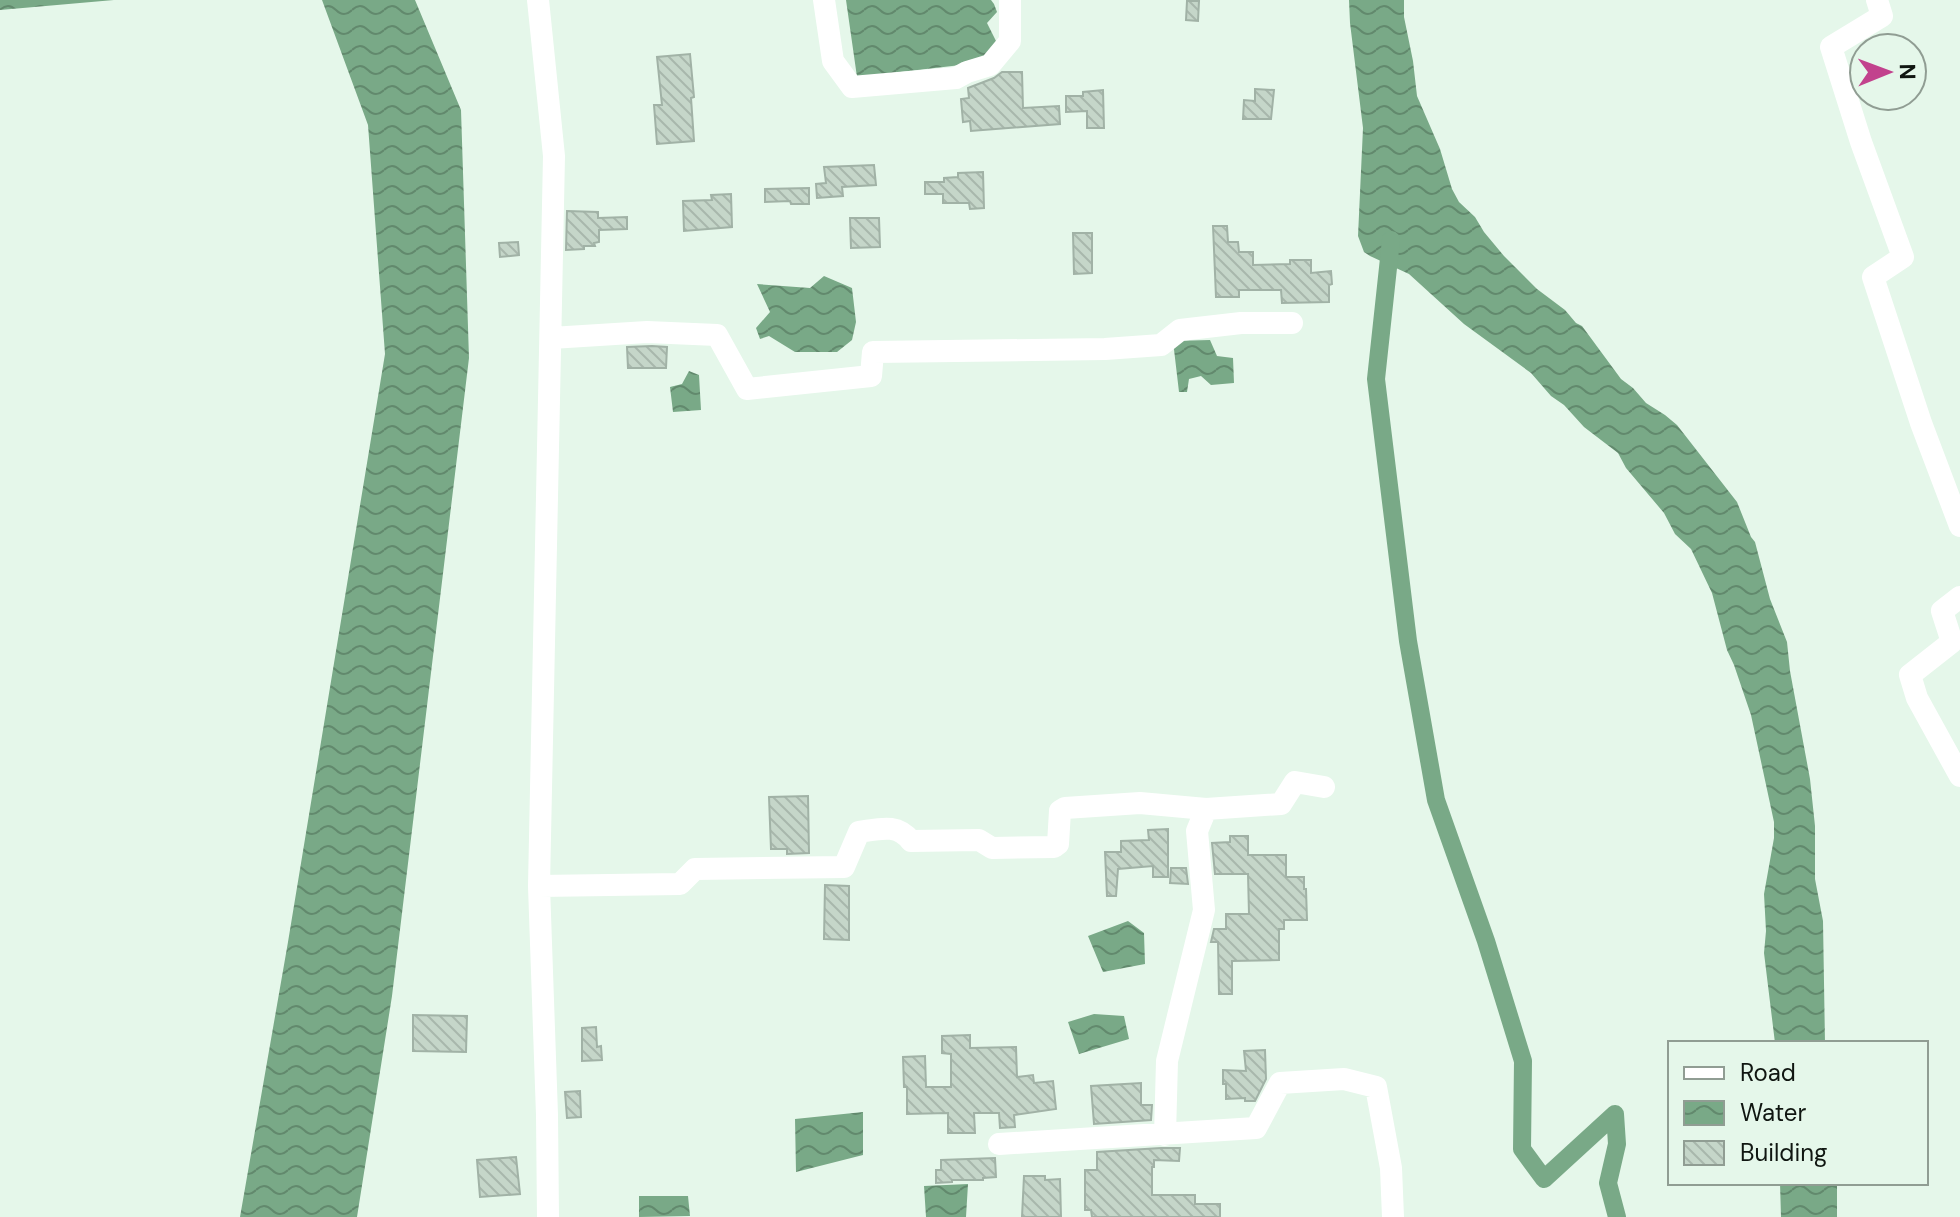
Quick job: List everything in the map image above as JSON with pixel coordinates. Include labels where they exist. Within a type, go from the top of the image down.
[{"type":"street","points":[[538,0],[554,156],[539,886],[548,1217]]},
{"type":"street","points":[[824,0],[833,61],[852,87],[956,78],[990,65],[1010,41],[1010,0]]},
{"type":"street","points":[[1877,0],[1882,16],[1831,47],[1861,142],[1903,257],[1873,277],[1921,423],[1960,526]]},
{"type":"street","points":[[551,338],[647,332],[717,335],[747,389],[871,376],[873,352],[1105,349],[1161,345],[1180,330],[1241,323],[1292,323]]},
{"type":"street","points":[[1960,597],[1942,611],[1952,642],[1910,675],[1917,698],[1960,776]]},
{"type":"street","points":[[539,886],[680,884],[695,869],[844,867],[859,832],[888,828],[904,832],[911,841],[979,840],[992,848],[1054,847],[1058,844],[1060,811],[1065,808],[1140,803],[1206,809],[1281,804],[1295,782],[1324,787]]},
{"type":"street","points":[[1165,1135],[1167,1061],[1204,910],[1197,831],[1206,809]]},
{"type":"street","points":[[999,1144],[1256,1128],[1280,1083],[1344,1079],[1376,1087],[1391,1168],[1393,1217]]},
{"type":"water","points":[[0,0],[114,0],[0,10]]},
{"type":"water","points":[[322,0],[415,0],[461,110],[469,358],[392,996],[357,1217],[240,1217],[385,354],[368,125]]},
{"type":"water","points":[[846,0],[991,0],[997,12],[987,23],[997,43],[978,63],[857,77]]},
{"type":"water","points":[[1349,0],[1404,0],[1417,96],[1459,202],[1475,217],[1504,256],[1537,289],[1582,326],[1621,379],[1646,403],[1677,425],[1737,502],[1755,542],[1770,599],[1787,642],[1810,779],[1815,826],[1815,879],[1823,921],[1825,1041],[1775,1041],[1764,953],[1764,894],[1774,822],[1751,715],[1727,650],[1712,593],[1691,549],[1675,534],[1664,513],[1626,468],[1618,453],[1584,427],[1531,373],[1464,324],[1409,274],[1364,252],[1358,236],[1363,128]]},
{"type":"water","points":[[824,276],[852,288],[856,322],[852,340],[837,352],[795,352],[769,336],[760,339],[756,328],[770,312],[757,284],[810,288]]},
{"type":"water","points":[[1210,340],[1217,356],[1233,358],[1234,383],[1211,385],[1201,376],[1189,379],[1187,392],[1179,392],[1173,341]]},
{"type":"water","points":[[689,371],[699,375],[701,410],[673,412],[670,387],[682,384]]},
{"type":"water","points":[[1128,921],[1144,933],[1145,964],[1103,972],[1088,936]]},
{"type":"water","points":[[1094,1014],[1124,1016],[1129,1039],[1079,1054],[1068,1022]]},
{"type":"water","points":[[863,1112],[863,1155],[796,1172],[795,1119]]},
{"type":"water","points":[[968,1184],[966,1217],[926,1217],[924,1186]]},
{"type":"water","points":[[1780,1185],[1837,1185],[1837,1217],[1781,1217]]},
{"type":"water","points":[[639,1196],[688,1196],[690,1216],[639,1217]]},
{"type":"building","points":[[1187,1],[1199,1],[1198,21],[1186,20]]},
{"type":"building","points":[[690,54],[694,141],[657,144],[654,105],[662,105],[657,57]]},
{"type":"building","points":[[1002,72],[1022,72],[1023,108],[1059,106],[1060,124],[971,131],[970,121],[963,122],[961,99],[969,98],[968,88]]},
{"type":"building","points":[[1255,89],[1274,90],[1271,119],[1243,119],[1244,100],[1255,101]]},
{"type":"building","points":[[1103,90],[1104,128],[1087,128],[1087,111],[1066,112],[1066,96],[1083,96],[1083,92]]},
{"type":"building","points":[[874,165],[876,185],[842,187],[843,196],[817,198],[816,184],[826,183],[824,167]]},
{"type":"building","points":[[983,172],[984,208],[970,209],[969,203],[943,203],[943,194],[925,194],[925,182],[944,182],[944,178],[958,177],[958,173]]},
{"type":"building","points":[[809,188],[809,204],[765,202],[765,189]]},
{"type":"building","points":[[731,194],[732,227],[684,231],[683,201],[712,200],[711,195]]},
{"type":"building","points":[[567,211],[598,212],[598,218],[627,217],[627,229],[599,230],[599,242],[594,243],[595,246],[566,250]]},
{"type":"building","points":[[850,218],[879,218],[880,247],[851,248]]},
{"type":"building","points":[[1213,226],[1227,226],[1228,242],[1238,242],[1239,252],[1253,252],[1253,265],[1311,260],[1311,273],[1331,271],[1329,302],[1282,303],[1281,290],[1239,290],[1239,297],[1216,297]]},
{"type":"building","points":[[1073,233],[1092,233],[1092,273],[1074,274]]},
{"type":"building","points":[[518,242],[519,255],[500,257],[499,243]]},
{"type":"building","points":[[627,347],[667,347],[666,368],[628,368]]},
{"type":"building","points":[[808,796],[809,853],[787,854],[787,849],[771,849],[769,797]]},
{"type":"building","points":[[1168,829],[1168,877],[1153,877],[1153,866],[1118,869],[1116,896],[1107,896],[1105,852],[1121,852],[1121,841],[1149,840],[1148,830]]},
{"type":"building","points":[[1230,836],[1248,836],[1248,855],[1286,855],[1286,877],[1304,877],[1307,920],[1284,920],[1284,929],[1279,929],[1279,960],[1232,961],[1232,994],[1219,994],[1218,942],[1211,942],[1214,929],[1226,929],[1226,914],[1249,914],[1248,874],[1215,874],[1212,843],[1230,842]]},
{"type":"building","points":[[1171,868],[1186,868],[1188,884],[1170,883]]},
{"type":"building","points":[[825,885],[849,886],[849,940],[824,939]]},
{"type":"building","points":[[413,1015],[467,1016],[466,1052],[413,1051]]},
{"type":"building","points":[[596,1027],[597,1047],[601,1046],[602,1060],[582,1061],[582,1028]]},
{"type":"building","points":[[970,1035],[970,1048],[1016,1047],[1017,1077],[1033,1075],[1034,1083],[1053,1081],[1056,1109],[1014,1115],[1015,1127],[1000,1128],[999,1113],[974,1113],[975,1133],[948,1133],[948,1113],[907,1114],[903,1057],[925,1056],[926,1087],[951,1087],[951,1054],[942,1053],[942,1036]]},
{"type":"building","points":[[1265,1050],[1266,1079],[1255,1101],[1226,1099],[1223,1070],[1246,1071],[1244,1051]]},
{"type":"building","points":[[1141,1083],[1141,1105],[1152,1105],[1151,1120],[1094,1124],[1091,1086]]},
{"type":"building","points":[[580,1091],[581,1117],[567,1118],[565,1092]]},
{"type":"building","points":[[1180,1148],[1179,1161],[1154,1160],[1152,1195],[1195,1195],[1195,1204],[1220,1204],[1220,1217],[1092,1217],[1091,1210],[1085,1210],[1085,1170],[1097,1170],[1097,1152]]},
{"type":"building","points":[[516,1157],[520,1194],[480,1197],[477,1160]]},
{"type":"building","points":[[995,1158],[996,1177],[936,1183],[936,1170],[941,1170],[941,1160]]},
{"type":"building","points":[[1024,1176],[1060,1179],[1061,1217],[1022,1217]]},
{"type":"waterway","points":[[1391,240],[1376,379],[1408,641],[1436,800],[1486,941],[1523,1061],[1522,1149],[1544,1179],[1615,1114],[1617,1144],[1608,1183],[1617,1217]]}]
